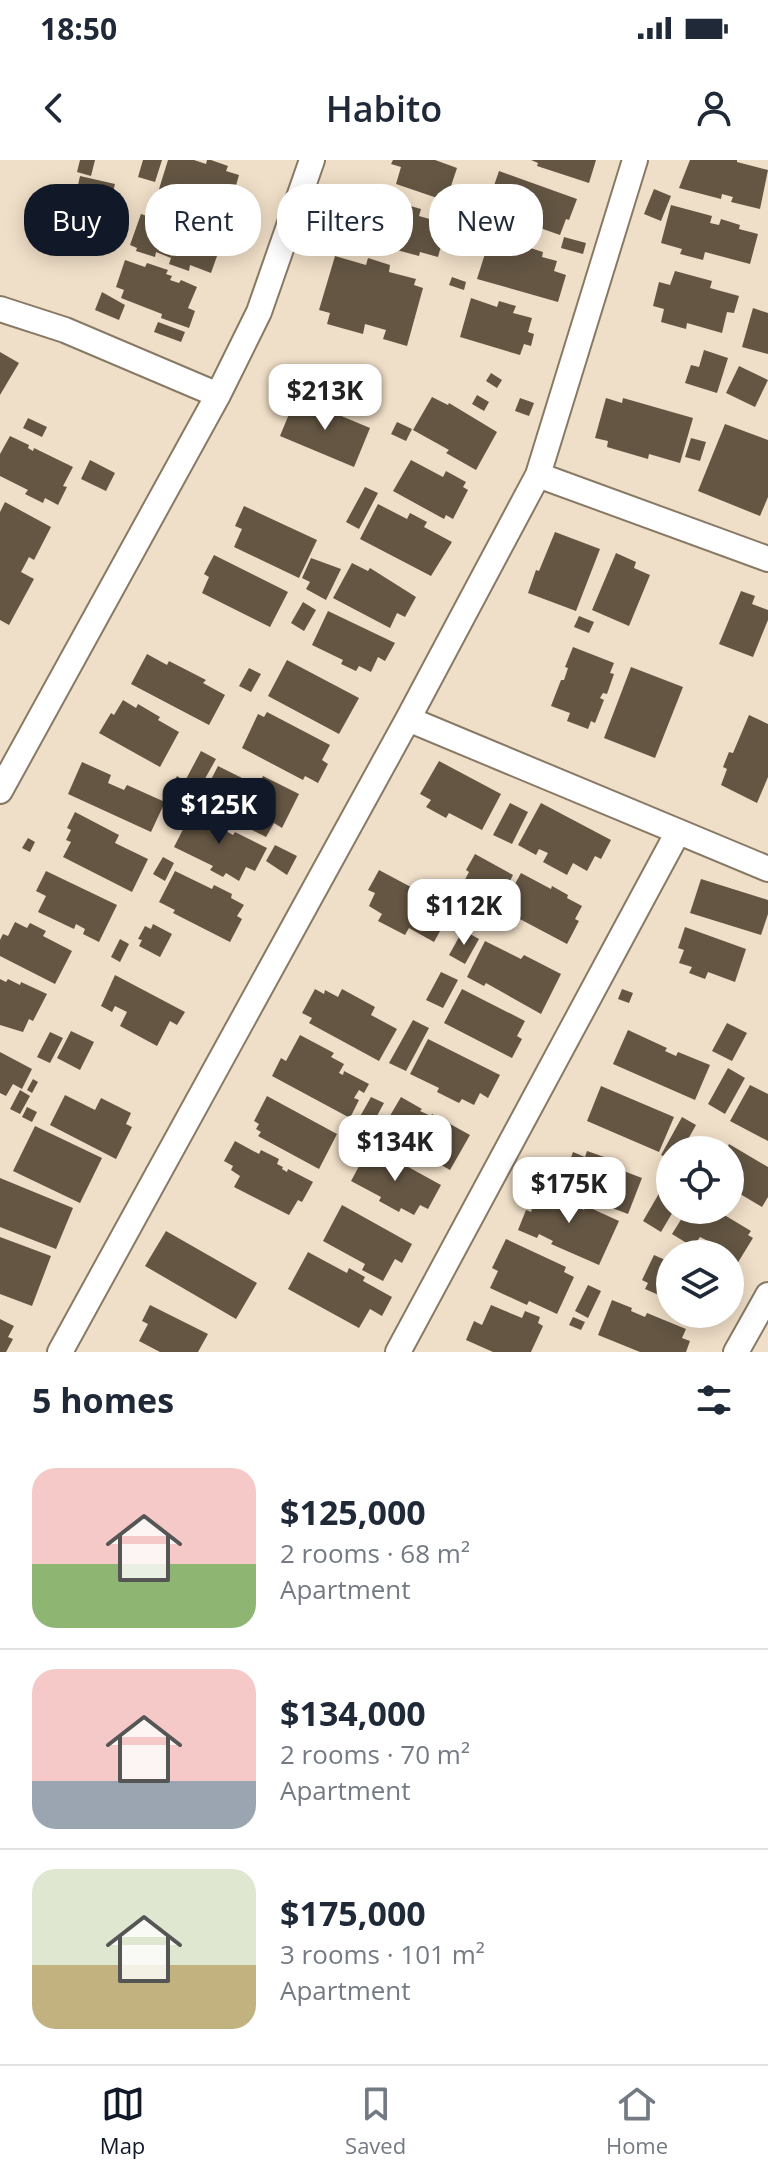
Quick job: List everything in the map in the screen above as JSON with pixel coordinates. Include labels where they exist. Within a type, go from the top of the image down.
[{"type":"street","points":[[0,791],[218,395],[259,312],[312,160]]},
{"type":"street","points":[[60,1352],[408,719],[538,475],[635,160]]},
{"type":"street","points":[[0,309],[65,330],[218,395]]},
{"type":"street","points":[[538,475],[768,559]]},
{"type":"street","points":[[408,719],[768,869]]},
{"type":"street","points":[[398,1352],[678,832]]},
{"type":"street","points":[[736,1352],[768,1295]]},
{"type":"building","points":[[80,160],[95,160],[91,176],[77,172]]},
{"type":"building","points":[[143,160],[162,160],[155,182],[138,177]]},
{"type":"building","points":[[168,160],[194,160],[206,164],[207,160],[211,160],[228,166],[226,171],[239,175],[236,184],[161,184]]},
{"type":"building","points":[[393,160],[435,160],[457,168],[452,184],[429,184],[429,195],[413,190],[413,184],[396,184],[401,167],[391,164]]},
{"type":"building","points":[[531,160],[596,160],[589,183],[537,166],[538,163]]},
{"type":"building","points":[[690,160],[737,160],[768,170],[760,209],[731,202],[733,197],[722,194],[721,199],[679,188]]},
{"type":"building","points":[[499,171],[535,184],[495,184]]},
{"type":"building","points":[[80,176],[115,184],[78,184]]},
{"type":"building","points":[[543,187],[577,199],[560,235],[543,229]]},
{"type":"building","points":[[654,189],[671,196],[661,221],[644,214]]},
{"type":"building","points":[[671,205],[712,216],[710,223],[719,225],[721,219],[740,225],[739,229],[758,234],[750,264],[705,252],[703,260],[680,254],[682,249],[661,243]]},
{"type":"building","points":[[413,207],[421,209],[419,216],[429,219],[429,254],[420,252],[419,256],[413,254]]},
{"type":"building","points":[[141,214],[145,215],[145,254],[130,245]]},
{"type":"building","points":[[564,237],[586,243],[583,254],[561,248]]},
{"type":"building","points":[[166,256],[217,256],[211,273],[190,265],[189,271],[169,264],[171,258]]},
{"type":"building","points":[[335,256],[366,265],[368,258],[390,265],[389,272],[416,279],[414,285],[423,288],[407,346],[383,339],[386,330],[365,324],[363,334],[327,324],[330,313],[319,310]]},
{"type":"building","points":[[484,256],[542,256],[557,261],[554,271],[566,275],[558,302],[477,279]]},
{"type":"building","points":[[125,260],[168,270],[166,274],[172,276],[170,280],[179,283],[181,280],[197,287],[188,308],[195,311],[189,328],[121,298],[124,290],[116,287]]},
{"type":"building","points":[[675,271],[712,281],[710,288],[739,296],[734,313],[727,312],[722,333],[687,323],[686,329],[661,322],[664,309],[653,306],[659,282],[670,285]]},
{"type":"building","points":[[452,277],[466,282],[464,290],[449,285]]},
{"type":"building","points":[[102,292],[125,305],[119,320],[95,310]]},
{"type":"building","points":[[471,298],[497,307],[499,301],[516,306],[513,313],[532,318],[528,332],[534,334],[531,346],[524,344],[520,355],[460,337]]},
{"type":"building","points":[[753,308],[768,313],[768,354],[742,347]]},
{"type":"building","points":[[158,322],[185,332],[181,342],[154,332]]},
{"type":"building","points":[[704,350],[728,358],[717,393],[685,383],[691,365],[699,367]]},
{"type":"building","points":[[0,352],[19,363],[0,395]]},
{"type":"building","points":[[284,366],[303,374],[297,388],[278,380]]},
{"type":"building","points":[[739,366],[768,380],[755,407],[726,393]]},
{"type":"building","points":[[491,373],[502,380],[497,388],[486,381]]},
{"type":"building","points":[[477,395],[489,402],[484,411],[472,404]]},
{"type":"building","points":[[296,397],[370,428],[354,467],[280,436]]},
{"type":"building","points":[[432,397],[449,403],[497,432],[476,470],[446,453],[449,450],[413,430]]},
{"type":"building","points":[[520,398],[534,403],[529,416],[515,411]]},
{"type":"building","points":[[606,398],[622,403],[623,398],[693,418],[680,463],[649,454],[648,459],[607,447],[608,441],[595,438]]},
{"type":"building","points":[[28,418],[47,427],[42,437],[23,428]]},
{"type":"building","points":[[397,422],[412,429],[406,441],[391,434]]},
{"type":"building","points":[[725,424],[768,440],[768,497],[760,516],[698,491]]},
{"type":"building","points":[[10,436],[29,445],[28,448],[33,451],[34,448],[73,467],[58,505],[45,498],[43,503],[25,494],[28,490],[0,476],[0,454]]},
{"type":"building","points":[[691,438],[706,442],[700,461],[685,457]]},
{"type":"building","points":[[90,460],[115,473],[106,491],[81,479]]},
{"type":"building","points":[[411,460],[443,477],[446,471],[466,482],[463,487],[468,490],[453,519],[446,515],[444,519],[393,491]]},
{"type":"building","points":[[365,487],[378,493],[359,529],[346,522]]},
{"type":"building","points":[[5,502],[51,527],[34,560],[29,557],[21,572],[34,579],[9,625],[0,620],[0,512]]},
{"type":"building","points":[[378,504],[407,519],[410,513],[427,522],[424,527],[452,542],[431,576],[360,539]]},
{"type":"building","points":[[244,506],[317,540],[299,578],[234,547],[242,529],[235,526]]},
{"type":"building","points":[[555,532],[600,549],[576,611],[528,593]]},
{"type":"building","points":[[616,553],[636,562],[634,568],[650,575],[629,626],[592,610]]},
{"type":"building","points":[[214,555],[288,592],[270,627],[202,593],[209,577],[204,574]]},
{"type":"building","points":[[311,558],[341,569],[326,600],[306,589],[310,582],[302,578]]},
{"type":"building","points":[[352,563],[368,571],[370,568],[416,597],[405,617],[397,613],[390,628],[333,598]]},
{"type":"building","points":[[741,591],[755,596],[752,604],[768,610],[768,620],[753,657],[719,644]]},
{"type":"building","points":[[303,602],[316,610],[304,631],[291,623]]},
{"type":"building","points":[[328,611],[395,643],[385,661],[378,657],[371,672],[359,666],[356,671],[341,664],[343,660],[312,645]]},
{"type":"building","points":[[579,616],[594,622],[589,633],[574,627]]},
{"type":"building","points":[[573,647],[614,663],[610,673],[614,674],[607,694],[603,693],[600,698],[604,700],[595,723],[591,721],[588,729],[567,721],[570,713],[551,706],[561,680],[564,680],[568,668],[565,667]]},
{"type":"building","points":[[147,654],[167,665],[169,661],[206,680],[203,683],[225,695],[209,725],[131,684]]},
{"type":"building","points":[[287,660],[359,698],[339,734],[268,696]]},
{"type":"building","points":[[631,667],[683,687],[655,758],[604,738]]},
{"type":"building","points":[[249,668],[261,674],[251,692],[239,686]]},
{"type":"building","points":[[123,700],[136,708],[138,704],[179,732],[160,767],[99,733]]},
{"type":"building","points":[[267,712],[330,745],[322,760],[328,764],[318,783],[305,776],[303,780],[242,748],[258,714],[264,717]]},
{"type":"building","points":[[749,715],[768,724],[768,777],[757,803],[721,785],[729,752],[733,753]]},
{"type":"building","points":[[201,751],[216,759],[192,802],[169,790],[177,776],[185,781]]},
{"type":"building","points":[[439,761],[501,794],[482,830],[449,813],[446,818],[426,807],[431,800],[420,794]]},
{"type":"building","points":[[82,762],[111,775],[108,783],[124,790],[127,785],[165,802],[151,832],[68,794]]},
{"type":"building","points":[[218,766],[250,782],[245,792],[252,796],[263,776],[299,794],[282,828],[274,823],[266,837],[199,803]]},
{"type":"building","points":[[510,803],[528,812],[512,844],[493,835]]},
{"type":"building","points":[[541,803],[611,840],[601,859],[595,856],[587,871],[573,863],[567,875],[543,862],[548,853],[539,849],[536,855],[518,845]]},
{"type":"building","points":[[194,808],[222,822],[219,827],[233,835],[235,832],[267,848],[255,871],[246,867],[239,881],[226,873],[223,877],[210,870],[213,866],[174,847]]},
{"type":"building","points":[[75,812],[119,835],[115,843],[148,859],[132,892],[63,857],[71,842],[66,840],[71,830],[67,828]]},
{"type":"building","points":[[28,838],[35,842],[30,852],[22,848]]},
{"type":"building","points":[[275,845],[297,856],[287,875],[266,861]]},
{"type":"building","points":[[475,854],[513,875],[500,901],[484,893],[488,885],[482,882],[478,891],[463,883]]},
{"type":"building","points":[[163,857],[174,863],[165,881],[153,874]]},
{"type":"building","points":[[379,870],[452,909],[434,942],[409,928],[405,935],[378,921],[382,914],[369,906],[375,893],[368,890]]},
{"type":"building","points":[[46,871],[117,905],[99,942],[83,934],[85,929],[76,924],[74,929],[38,912],[46,896],[36,891]]},
{"type":"building","points":[[175,871],[212,889],[214,885],[232,894],[231,898],[244,905],[237,916],[242,919],[230,942],[173,913],[175,910],[159,902]]},
{"type":"building","points":[[521,873],[551,889],[552,886],[582,906],[575,919],[579,921],[567,944],[501,909]]},
{"type":"building","points":[[701,879],[768,900],[768,914],[761,935],[690,913]]},
{"type":"building","points":[[15,922],[27,928],[30,923],[46,931],[43,936],[72,951],[55,984],[0,956],[0,940],[3,934],[8,936]]},
{"type":"building","points":[[153,924],[172,934],[160,957],[139,946],[142,940],[138,939],[145,926],[151,929]]},
{"type":"building","points":[[685,927],[746,949],[735,982],[708,972],[705,979],[689,973],[692,967],[679,963],[684,950],[678,948]]},
{"type":"building","points":[[463,930],[479,939],[465,964],[449,955]]},
{"type":"building","points":[[120,939],[129,944],[120,962],[111,957]]},
{"type":"building","points":[[485,941],[521,959],[524,955],[561,974],[541,1014],[486,983],[484,986],[467,977]]},
{"type":"building","points":[[441,972],[458,980],[443,1008],[426,1000]]},
{"type":"building","points":[[115,975],[185,1012],[177,1025],[170,1021],[157,1046],[120,1026],[127,1012],[115,1006],[112,1012],[101,1006]]},
{"type":"building","points":[[0,979],[20,985],[21,982],[47,994],[33,1021],[29,1019],[23,1032],[0,1025]]},
{"type":"building","points":[[315,989],[338,997],[342,989],[375,1007],[371,1015],[397,1029],[379,1061],[309,1023],[312,1018],[302,1013]]},
{"type":"building","points":[[462,989],[525,1021],[517,1036],[522,1039],[512,1058],[444,1023]]},
{"type":"building","points":[[622,989],[633,993],[629,1003],[618,999]]},
{"type":"building","points":[[413,1020],[429,1028],[406,1071],[389,1063]]},
{"type":"building","points":[[727,1023],[747,1033],[732,1061],[712,1051]]},
{"type":"building","points":[[628,1030],[667,1048],[665,1051],[676,1056],[678,1052],[710,1065],[695,1100],[613,1064]]},
{"type":"building","points":[[71,1031],[94,1042],[80,1070],[57,1058]]},
{"type":"building","points":[[50,1032],[63,1038],[50,1063],[37,1057]]},
{"type":"building","points":[[300,1035],[334,1053],[331,1057],[344,1064],[339,1073],[343,1075],[344,1071],[369,1084],[364,1093],[359,1090],[354,1098],[359,1100],[350,1118],[272,1076],[281,1058],[286,1061]]},
{"type":"building","points":[[428,1039],[500,1075],[488,1098],[480,1093],[474,1105],[462,1099],[459,1103],[437,1092],[439,1088],[410,1074]]},
{"type":"building","points":[[0,1052],[32,1069],[22,1089],[13,1084],[6,1096],[0,1093]]},
{"type":"building","points":[[728,1068],[745,1078],[725,1114],[708,1104]]},
{"type":"building","points":[[33,1079],[38,1082],[32,1093],[27,1090]]},
{"type":"building","points":[[750,1085],[768,1094],[768,1141],[730,1121]]},
{"type":"building","points":[[601,1086],[674,1117],[666,1136],[656,1136],[656,1151],[587,1121]]},
{"type":"building","points":[[20,1090],[30,1096],[20,1114],[10,1109]]},
{"type":"building","points":[[65,1095],[95,1110],[101,1098],[131,1113],[126,1124],[132,1127],[116,1159],[50,1125]]},
{"type":"building","points":[[267,1096],[337,1134],[319,1169],[258,1136],[261,1132],[256,1129],[259,1124],[254,1121]]},
{"type":"building","points":[[371,1097],[384,1103],[366,1136],[353,1129]]},
{"type":"building","points":[[401,1097],[422,1109],[420,1111],[432,1114],[470,1135],[450,1170],[381,1131]]},
{"type":"building","points":[[27,1107],[37,1112],[32,1122],[22,1117]]},
{"type":"building","points":[[682,1117],[696,1125],[690,1136],[672,1136]]},
{"type":"building","points":[[35,1126],[102,1158],[80,1203],[13,1171]]},
{"type":"building","points":[[235,1141],[259,1154],[261,1150],[279,1159],[277,1164],[282,1169],[313,1182],[302,1202],[298,1200],[289,1215],[234,1187],[240,1176],[231,1170],[233,1166],[224,1161]]},
{"type":"building","points":[[370,1146],[441,1185],[428,1209],[420,1205],[414,1215],[401,1208],[399,1212],[379,1201],[381,1197],[351,1181]]},
{"type":"building","points":[[587,1151],[610,1159],[608,1165],[642,1178],[628,1214],[551,1185],[559,1162],[568,1166],[573,1152],[585,1157]]},
{"type":"building","points":[[744,1153],[768,1167],[768,1197],[762,1207],[744,1196]]},
{"type":"building","points":[[542,1158],[554,1165],[546,1179],[533,1172]]},
{"type":"building","points":[[0,1178],[73,1208],[56,1249],[0,1227]]},
{"type":"building","points":[[537,1185],[577,1202],[575,1206],[584,1210],[586,1206],[619,1221],[599,1265],[551,1244],[553,1241],[539,1234],[537,1238],[518,1230],[526,1210],[531,1212],[534,1204],[530,1202]]},
{"type":"building","points":[[656,1199],[656,1224],[666,1224],[661,1232],[643,1221]]},
{"type":"building","points":[[342,1205],[412,1244],[402,1263],[395,1259],[383,1281],[362,1270],[365,1264],[323,1241]]},
{"type":"building","points":[[678,1224],[739,1224],[751,1231],[748,1235],[753,1238],[744,1253],[744,1240],[706,1240],[700,1237],[698,1240],[682,1240],[672,1234]]},
{"type":"building","points":[[166,1231],[257,1283],[236,1319],[145,1266]]},
{"type":"building","points":[[0,1237],[51,1256],[32,1306],[0,1294]]},
{"type":"building","points":[[506,1239],[566,1267],[564,1272],[574,1277],[557,1314],[529,1301],[527,1305],[490,1288],[498,1271],[492,1268]]},
{"type":"building","points":[[308,1252],[347,1273],[349,1268],[365,1277],[363,1281],[392,1297],[382,1316],[370,1309],[359,1328],[288,1289]]},
{"type":"building","points":[[656,1256],[656,1294],[645,1289],[648,1283],[642,1280]]},
{"type":"building","points":[[588,1285],[601,1291],[588,1318],[575,1311]]},
{"type":"building","points":[[612,1300],[645,1317],[647,1313],[656,1317],[656,1328],[686,1329],[682,1338],[690,1341],[686,1352],[640,1352],[598,1335]]},
{"type":"building","points":[[150,1305],[208,1334],[198,1352],[160,1352],[139,1341],[148,1324],[142,1321]]},
{"type":"building","points":[[491,1305],[522,1318],[525,1311],[540,1317],[538,1323],[543,1326],[531,1352],[493,1352],[466,1340],[474,1321],[482,1325]]},
{"type":"building","points":[[573,1317],[585,1322],[581,1330],[569,1325]]},
{"type":"building","points":[[0,1319],[14,1326],[8,1337],[13,1339],[6,1352],[0,1352]]}]
